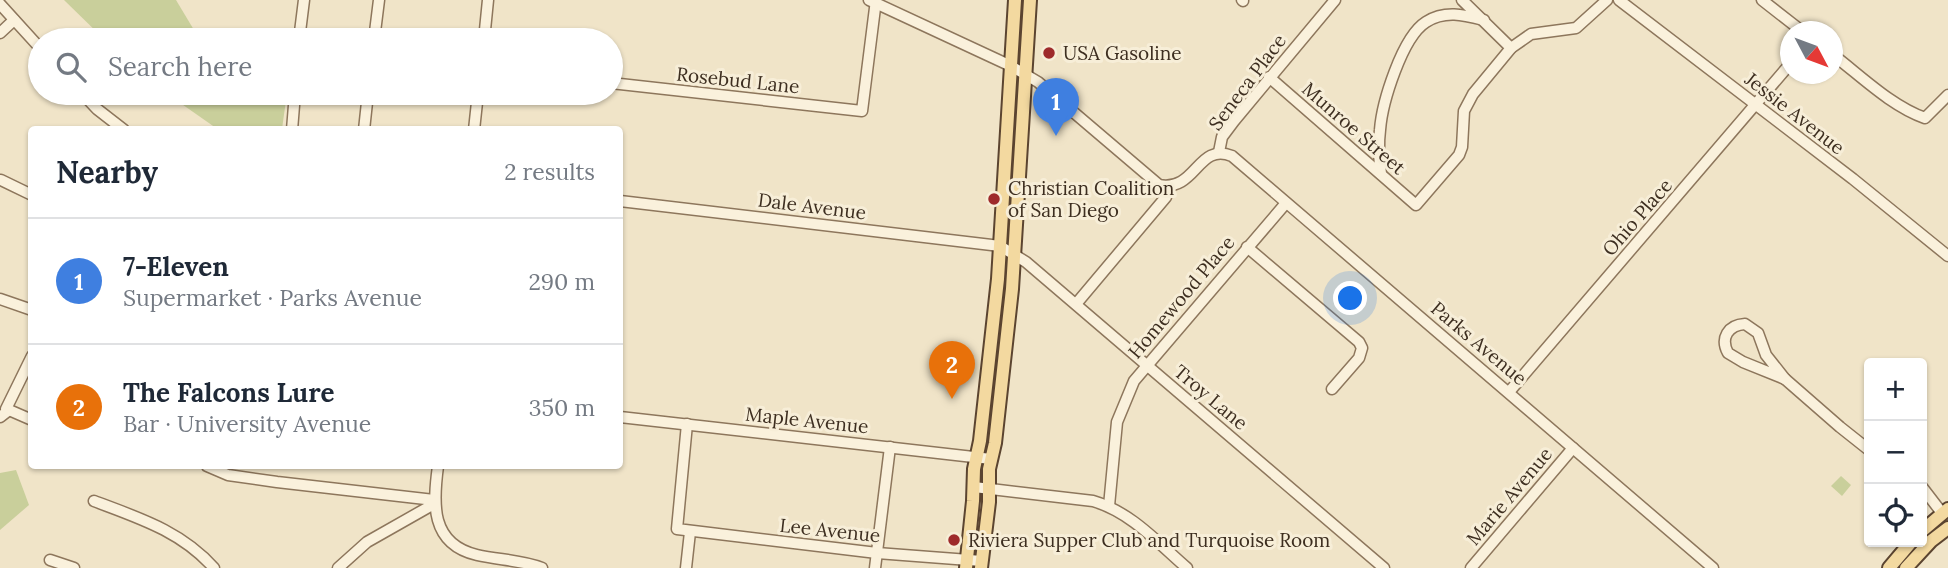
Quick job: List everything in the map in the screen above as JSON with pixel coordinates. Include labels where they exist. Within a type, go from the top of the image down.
[{"type":"main road","points":[[967,564],[975,457],[984,407],[1000,246],[1014,0]]},
{"type":"main road","points":[[982,565],[989,469],[1014,254],[1030,0]]},
{"type":"main road","points":[[1927,527],[1945,511]]},
{"type":"main road","points":[[1936,538],[1945,511]]},
{"type":"main road","points":[[1906,568],[1948,528]]},
{"type":"main road","points":[[1889,568],[1906,547]]},
{"type":"street","points":[[300,28],[304,0]]},
{"type":"street","points":[[376,28],[379,0]]},
{"type":"street","points":[[485,28],[488,0]]},
{"type":"street","name":"Seneca Place","points":[[1076,304],[1166,197],[1168,187],[1189,178],[1208,156],[1219,152],[1222,137],[1335,0]]},
{"type":"street","points":[[1462,0],[1511,48],[1531,34],[1576,28],[1607,0]]},
{"type":"street","name":"Jessie Avenue","points":[[1619,0],[1948,256]]},
{"type":"street","points":[[1762,0],[1789,21]]},
{"type":"street","points":[[873,1],[1012,66],[1060,100],[1159,185],[1168,187]]},
{"type":"street","name":"Rosebud Lane","points":[[623,84],[862,111],[873,1]]},
{"type":"street","points":[[0,4],[28,35]]},
{"type":"street","points":[[1381,174],[1378,158],[1380,128],[1400,57],[1412,34],[1425,22],[1440,16],[1459,13],[1484,20]]},
{"type":"street","points":[[0,33],[14,20]]},
{"type":"street","name":"Munroe Street","points":[[1269,78],[1416,205],[1459,155],[1464,111],[1478,88],[1511,48]]},
{"type":"street","points":[[1843,62],[1914,114],[1925,118],[1948,95]]},
{"type":"street","name":"Ohio Place","points":[[1509,392],[1780,76]]},
{"type":"street","points":[[93,105],[119,126]]},
{"type":"street","points":[[292,126],[294,105]]},
{"type":"street","points":[[364,126],[367,105]]},
{"type":"street","points":[[474,126],[477,105]]},
{"type":"street","name":"Parks Avenue","points":[[1219,152],[1232,156],[1713,568]]},
{"type":"street","points":[[1,180],[28,193]]},
{"type":"street","name":"Dale Avenue","points":[[623,201],[1000,246]]},
{"type":"street","name":"Homewood Place","points":[[1109,506],[1118,416],[1134,381],[1286,203]]},
{"type":"street","name":"Troy Lane","points":[[1000,246],[1014,254],[1076,304],[1384,568]]},
{"type":"street","points":[[1247,247],[1359,342],[1362,348],[1359,358],[1332,389]]},
{"type":"street","points":[[0,299],[28,309]]},
{"type":"street","points":[[1785,379],[1731,356],[1725,350],[1724,341],[1728,330],[1736,325],[1749,325],[1758,333],[1766,355],[1785,379],[1864,446]]},
{"type":"street","points":[[28,364],[6,409],[28,418]]},
{"type":"street","points":[[0,418],[9,410]]},
{"type":"street","name":"Maple Avenue","points":[[623,417],[991,459]]},
{"type":"street","points":[[686,568],[690,532],[677,529],[688,424]]},
{"type":"street","points":[[875,568],[890,447]]},
{"type":"street","name":"Marie Avenue","points":[[1471,568],[1573,448]]},
{"type":"street","points":[[214,469],[228,475],[434,502]]},
{"type":"street","points":[[438,469],[434,502],[436,517],[447,537],[460,548],[475,555],[542,568]]},
{"type":"street","points":[[974,487],[1093,501],[1109,506],[1136,524],[1187,568]]},
{"type":"street","points":[[1927,491],[1945,511]]},
{"type":"street","points":[[94,501],[165,529],[187,542],[214,568]]},
{"type":"street","points":[[338,568],[367,542],[434,502]]},
{"type":"street","name":"Lee Avenue","points":[[690,532],[982,565]]},
{"type":"street","points":[[50,560],[74,568]]},
{"type":"green space","points":[[64,0],[176,0],[193,28],[93,28]]},
{"type":"green space","points":[[183,105],[285,105],[282,126],[213,126]]},
{"type":"green space","points":[[16,470],[29,505],[0,530],[0,473]]},
{"type":"green space","points":[[1841,476],[1851,485],[1842,496],[1831,486]]},
{"type":"place","name":"USA Gasoline","points":[[1049,53]]},
{"type":"place","name":"7-Eleven","points":[[1056,136]]},
{"type":"place","name":"Christian Coalition of San Diego","points":[[994,199]]},
{"type":"place","name":"The Falcons Lure","points":[[952,399]]},
{"type":"place","name":"Riviera Supper Club and Turquoise Room","points":[[954,540]]}]
